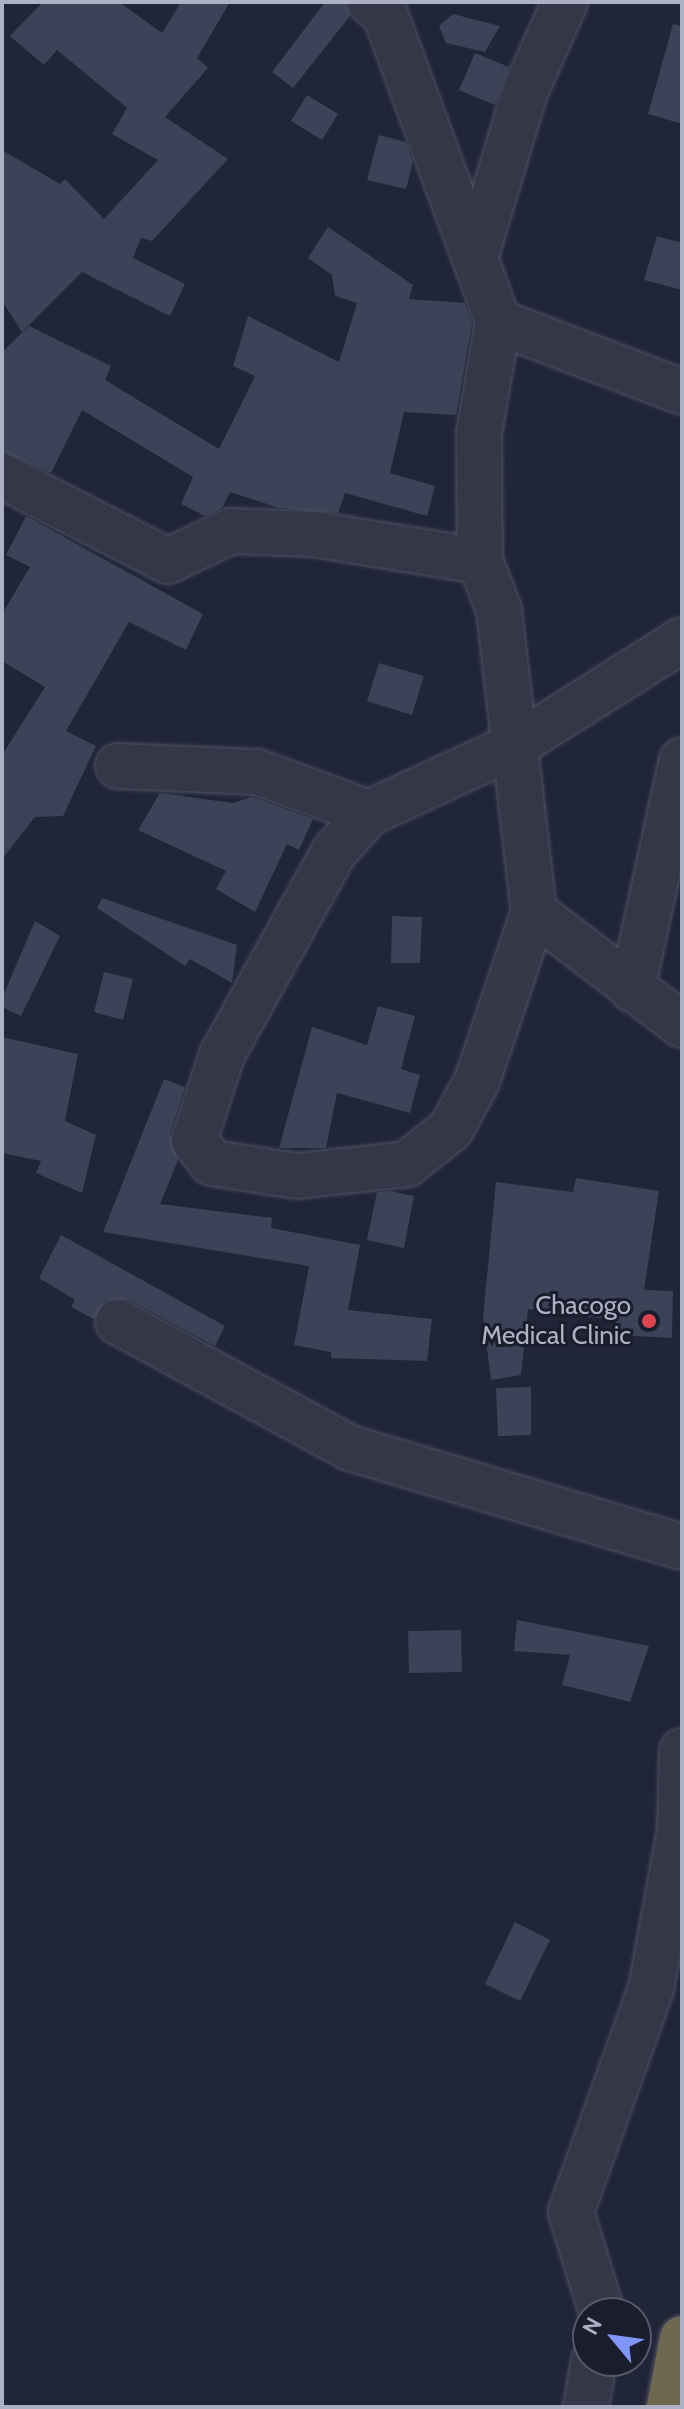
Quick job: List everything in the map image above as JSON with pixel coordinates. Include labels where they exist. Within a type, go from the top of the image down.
[{"type":"highway","points":[[669,2407],[682,2338]]},
{"type":"street","points":[[370,2],[385,14],[498,322],[479,433],[480,561],[499,610],[516,745],[534,912],[477,1081],[451,1129],[407,1164],[297,1176],[212,1163],[194,1140],[222,1055],[334,852],[369,813],[516,745],[682,640]]},
{"type":"street","points":[[475,258],[525,92],[565,2]]},
{"type":"street","points":[[498,322],[682,392]]},
{"type":"street","points":[[2,476],[101,521],[168,561],[231,531],[313,534],[480,561]]},
{"type":"street","points":[[632,989],[682,760]]},
{"type":"street","points":[[118,766],[257,772],[369,813]]},
{"type":"street","points":[[534,912],[682,1025]]},
{"type":"street","points":[[118,1322],[350,1448],[682,1547]]},
{"type":"street","points":[[597,2297],[571,2212],[651,1989],[680,1829],[682,1751]]},
{"type":"street","points":[[586,2407],[591,2377]]},
{"type":"building","points":[[43,2],[119,2],[162,33],[181,2],[230,2],[197,58],[208,68],[165,117],[228,159],[152,241],[141,238],[133,258],[185,284],[170,316],[82,272],[22,332],[2,301],[2,150],[60,184],[65,179],[104,219],[158,160],[112,134],[127,108],[57,50],[44,65],[10,36]]},
{"type":"building","points":[[325,2],[346,2],[350,16],[293,88],[272,72]]},
{"type":"building","points":[[453,14],[500,26],[485,52],[446,43],[439,26]]},
{"type":"building","points":[[673,24],[682,26],[682,124],[648,114]]},
{"type":"building","points":[[475,53],[509,67],[495,105],[459,90]]},
{"type":"building","points":[[307,95],[338,114],[322,140],[291,121]]},
{"type":"building","points":[[379,135],[406,142],[413,162],[406,189],[367,180]]},
{"type":"building","points":[[328,227],[413,285],[409,299],[465,303],[472,323],[456,415],[404,412],[390,473],[435,486],[427,516],[345,493],[338,513],[279,508],[230,492],[222,508],[205,516],[181,504],[193,477],[82,410],[51,473],[2,451],[2,352],[29,326],[111,366],[105,380],[219,449],[255,376],[233,366],[248,316],[339,362],[357,303],[335,296],[332,275],[308,258]]},
{"type":"building","points":[[657,236],[682,243],[682,290],[644,280]]},
{"type":"building","points":[[26,516],[203,614],[186,650],[129,622],[66,731],[96,746],[63,816],[35,817],[2,859],[2,755],[45,687],[2,661],[2,614],[30,567],[6,555]]},
{"type":"building","points":[[379,663],[424,676],[412,715],[367,701]]},
{"type":"building","points":[[160,793],[233,803],[252,797],[313,819],[299,850],[287,844],[255,912],[216,889],[226,871],[138,830]]},
{"type":"building","points":[[102,898],[237,945],[232,983],[190,959],[185,966],[97,908]]},
{"type":"building","points":[[392,916],[422,917],[420,963],[391,963]]},
{"type":"building","points":[[35,921],[60,936],[21,1016],[2,1007],[2,998]]},
{"type":"building","points":[[104,972],[133,979],[123,1020],[94,1012]]},
{"type":"building","points":[[378,1006],[415,1016],[401,1069],[420,1075],[410,1113],[337,1093],[326,1148],[279,1148],[312,1027],[367,1045]]},
{"type":"building","points":[[2,1037],[78,1054],[65,1121],[96,1135],[82,1193],[36,1173],[41,1161],[2,1153]]},
{"type":"building","points":[[164,1079],[185,1087],[170,1133],[178,1160],[160,1204],[272,1218],[271,1228],[360,1245],[348,1310],[432,1319],[427,1361],[331,1358],[331,1352],[294,1345],[309,1266],[103,1232]]},
{"type":"building","points":[[576,1178],[659,1191],[644,1290],[673,1291],[672,1338],[615,1335],[616,1320],[528,1309],[521,1375],[491,1380],[483,1318],[496,1182],[573,1192]]},
{"type":"building","points":[[377,1192],[414,1196],[404,1248],[367,1240]]},
{"type":"building","points":[[61,1235],[225,1326],[215,1346],[129,1300],[106,1300],[94,1319],[71,1307],[75,1300],[39,1278]]},
{"type":"building","points":[[531,1387],[531,1435],[498,1436],[496,1388]]},
{"type":"building","points":[[517,1620],[649,1646],[630,1702],[562,1685],[570,1655],[514,1651]]},
{"type":"building","points":[[461,1630],[462,1672],[409,1673],[408,1631]]},
{"type":"building","points":[[515,1922],[550,1940],[520,2001],[485,1984]]},
{"type":"place","name":"Chacogo Medical Clinic","points":[[649,1321]]}]
